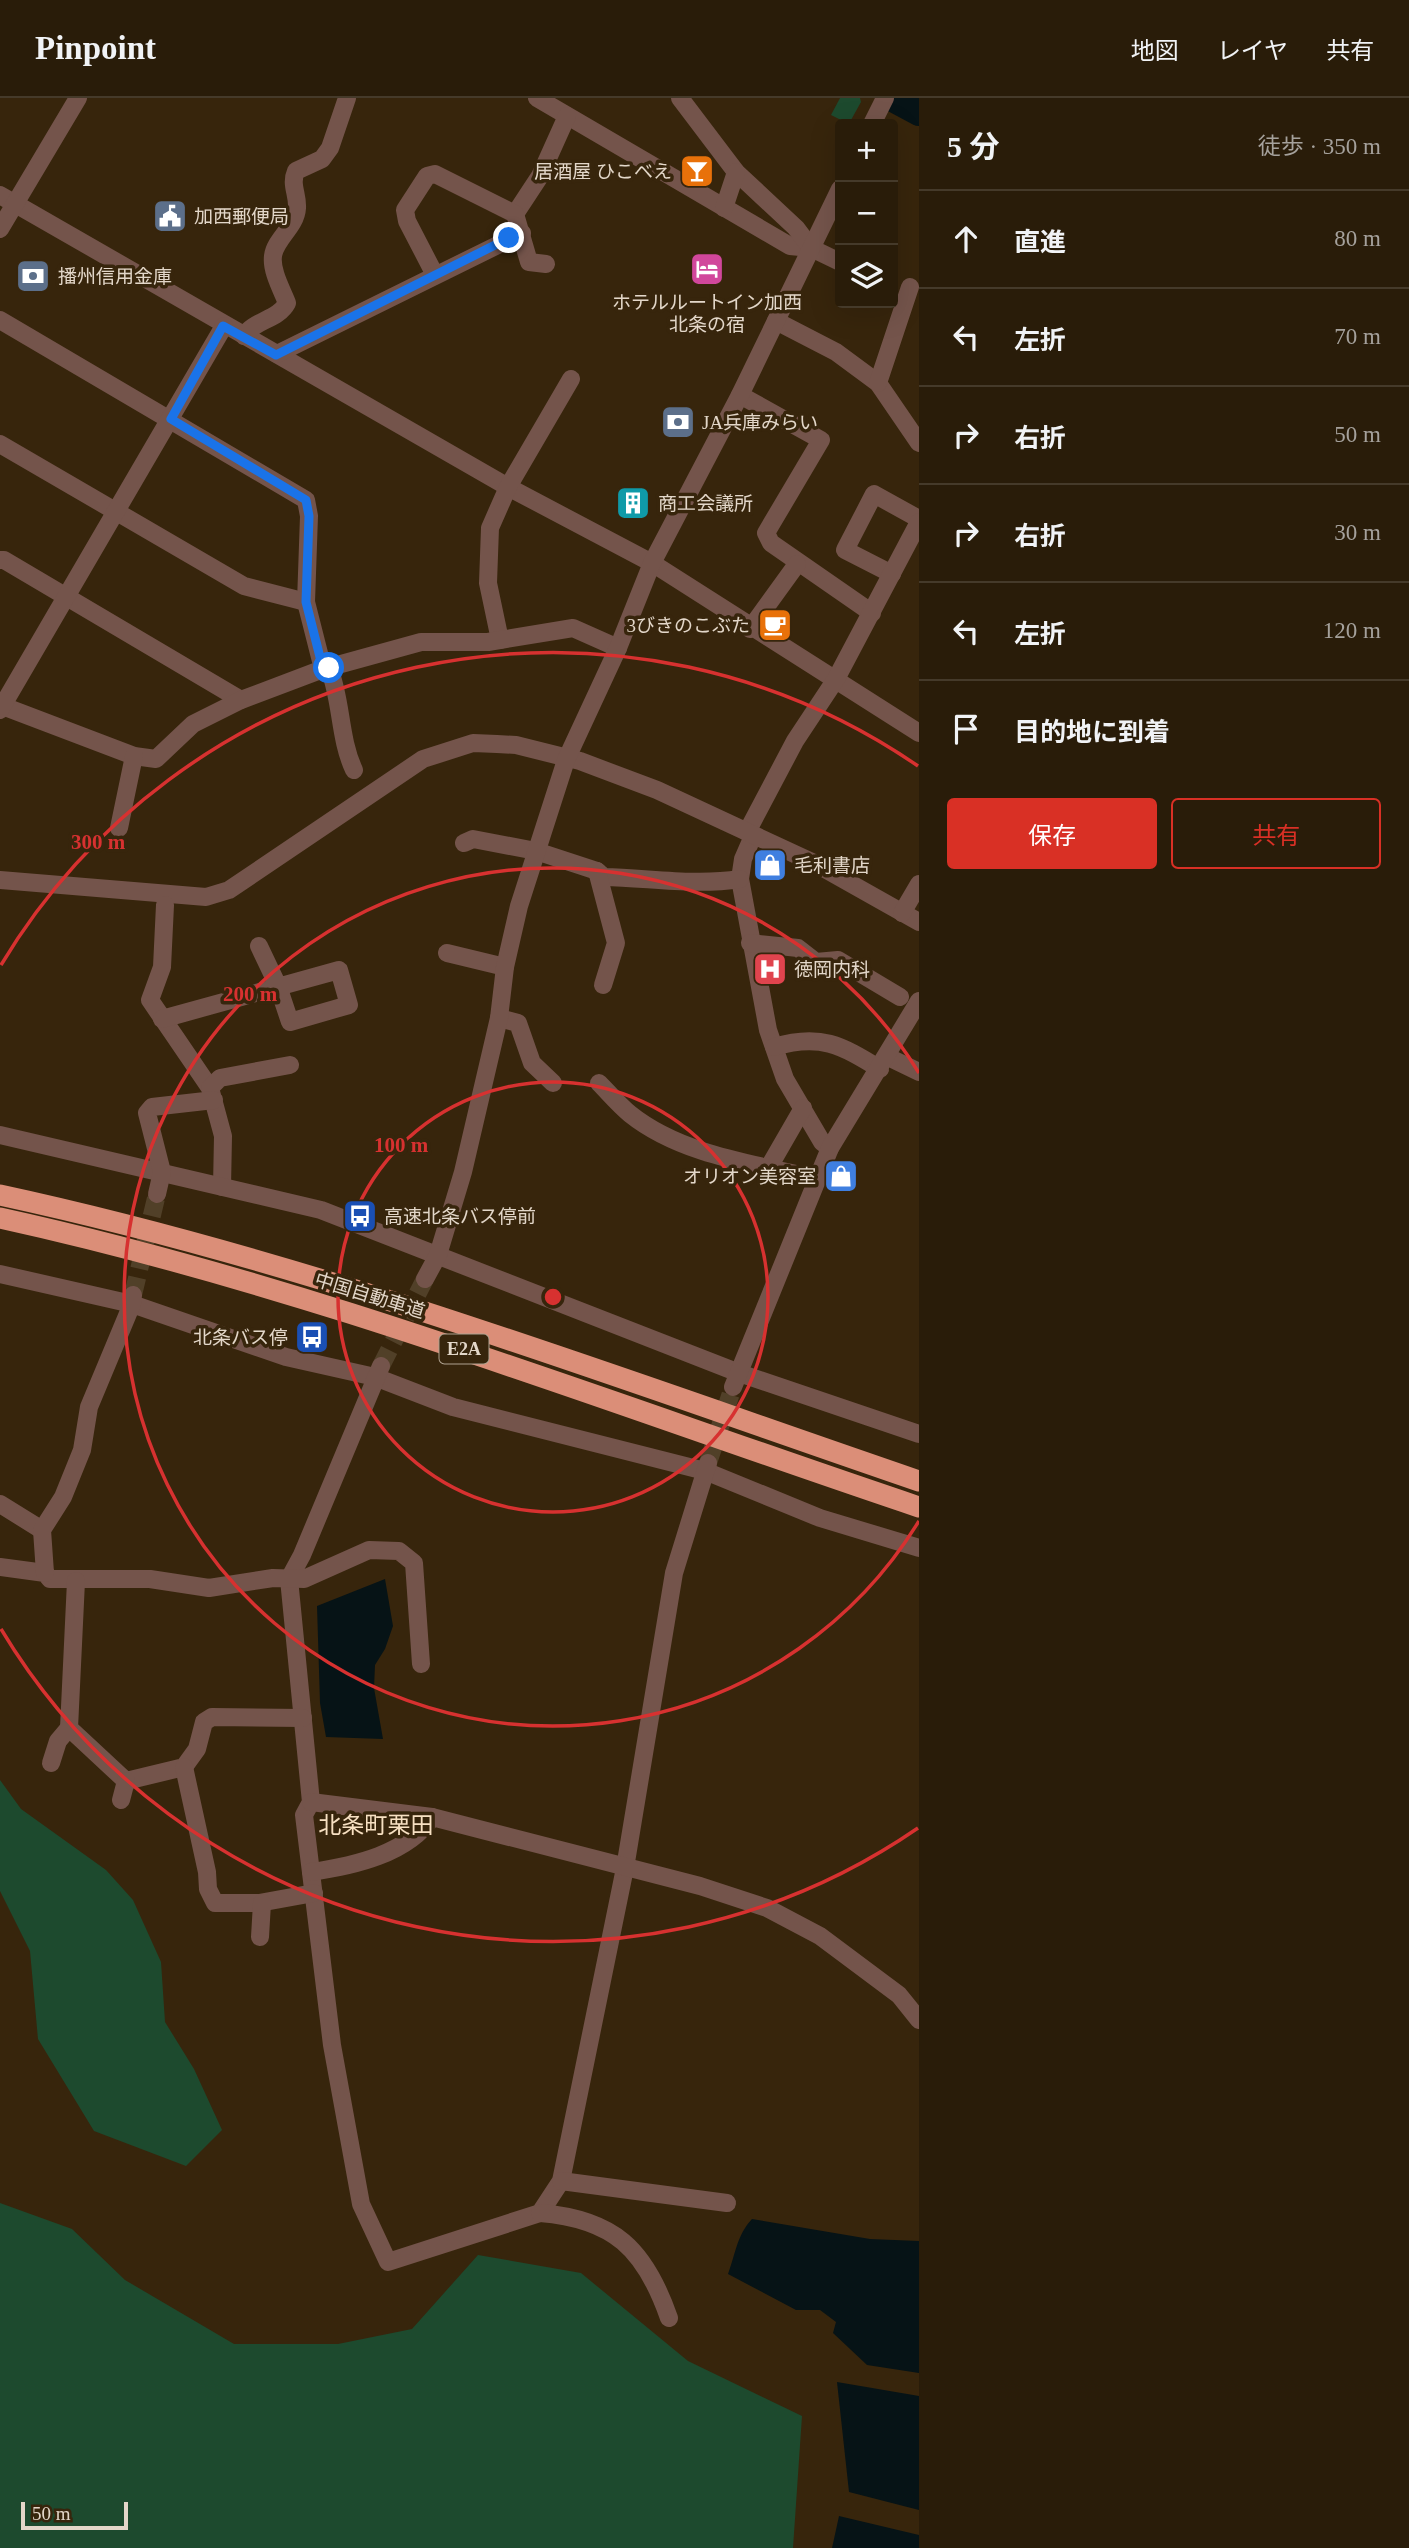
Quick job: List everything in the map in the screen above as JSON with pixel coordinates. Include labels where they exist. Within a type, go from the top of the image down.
[{"type":"highway","name":"中国自動車道","points":[[0,1195],[165,1234],[428,1311],[919,1481]]},
{"type":"highway","name":"中国自動車道","points":[[0,1218],[161,1255],[431,1338],[919,1507]]},
{"type":"street","points":[[0,229],[8,200],[78,98]]},
{"type":"street","points":[[244,336],[248,329],[283,311],[287,303],[274,267],[273,254],[295,218],[298,205],[292,180],[296,171],[323,159],[330,148],[347,98]]},
{"type":"street","points":[[537,98],[790,246],[811,248],[835,260]]},
{"type":"street","points":[[680,98],[736,172],[796,228],[811,248]]},
{"type":"street","points":[[874,119],[885,98]]},
{"type":"street","points":[[516,214],[540,176],[566,116]]},
{"type":"street","points":[[724,208],[736,172]]},
{"type":"street","points":[[435,275],[407,221],[405,211],[427,176],[435,173],[516,214],[528,262],[546,264]]},
{"type":"street","points":[[425,1279],[438,1255],[463,1172],[499,1018],[505,967],[536,851],[566,760],[618,648],[652,563],[740,395],[835,199]]},
{"type":"street","points":[[8,200],[223,326],[508,487],[652,563],[750,628],[836,678],[919,733]]},
{"type":"street","points":[[276,355],[522,233]]},
{"type":"street","points":[[878,383],[907,286]]},
{"type":"street","points":[[0,320],[306,500],[309,516],[306,602],[326,668],[336,686],[345,751],[354,770]]},
{"type":"street","points":[[776,321],[836,352],[878,383],[919,443]]},
{"type":"street","points":[[223,326],[1,707],[134,755],[156,759],[193,724],[241,700],[326,668],[421,642],[500,640],[573,628],[618,648]]},
{"type":"street","points":[[500,640],[488,583],[490,528],[508,487],[571,379]]},
{"type":"street","points":[[740,395],[821,440],[766,533],[771,542],[797,564],[872,613]]},
{"type":"street","points":[[0,444],[116,509],[244,586],[306,602]]},
{"type":"street","points":[[830,1148],[822,1142],[785,1079],[774,1047],[750,943],[740,879],[750,834],[795,741],[836,678],[872,613],[892,574],[919,521],[874,494],[845,550],[892,574]]},
{"type":"street","points":[[0,560],[4,559],[68,595],[241,700]]},
{"type":"street","points":[[750,628],[797,564]]},
{"type":"street","points":[[0,880],[206,897],[229,890],[423,759],[473,743],[516,745],[566,760],[580,761],[657,790],[856,884],[919,922]]},
{"type":"street","points":[[119,828],[134,755]]},
{"type":"street","points":[[464,843],[473,839],[536,851],[597,871],[604,877],[695,883],[740,879]]},
{"type":"street","points":[[597,871],[616,943],[603,985]]},
{"type":"street","points":[[902,913],[919,884]]},
{"type":"street","points":[[165,905],[162,967],[150,1000],[212,1094],[223,1136],[222,1186]]},
{"type":"street","points":[[750,943],[798,948],[816,962],[838,960],[900,998]]},
{"type":"street","points":[[162,1019],[278,986],[259,946]]},
{"type":"street","points":[[447,953],[505,967]]},
{"type":"street","points":[[736,1380],[830,1148],[884,1063],[919,1001]]},
{"type":"street","points":[[499,1018],[517,1023],[532,1063],[553,1083]]},
{"type":"street","points":[[774,1047],[809,1040],[836,1044],[884,1063],[919,1072]]},
{"type":"street","points":[[212,1094],[220,1078],[290,1065]]},
{"type":"street","points":[[599,1083],[630,1114],[670,1139],[818,1179]]},
{"type":"street","points":[[157,1194],[162,1172],[147,1113],[152,1107],[212,1094]]},
{"type":"street","points":[[769,1167],[803,1108]]},
{"type":"street","points":[[0,1135],[321,1210],[438,1255],[736,1380],[919,1434]]},
{"type":"street","points":[[0,1273],[133,1300],[286,1357],[378,1371],[453,1406],[707,1467],[820,1518],[919,1548]]},
{"type":"street","points":[[133,1300],[89,1407],[82,1450],[63,1497],[42,1530],[45,1573],[50,1579],[150,1579],[209,1588],[304,1579],[369,1550],[399,1551],[414,1563],[421,1664]]},
{"type":"street","points":[[378,1371],[302,1555],[289,1579],[311,1802],[304,1815],[332,2045],[361,2204],[388,2262],[540,2213],[571,2215],[604,2227],[628,2244],[660,2291],[669,2318]]},
{"type":"street","points":[[540,2213],[561,2181],[625,1868],[672,1583],[707,1467]]},
{"type":"street","points":[[0,1504],[42,1530]]},
{"type":"street","points":[[0,1567],[45,1573]]},
{"type":"street","points":[[51,1763],[58,1741],[69,1728],[76,1581]]},
{"type":"street","points":[[126,1781],[184,1767],[197,1749],[204,1722],[212,1717],[303,1718]]},
{"type":"street","points":[[69,1728],[126,1781]]},
{"type":"street","points":[[184,1767],[211,1898],[215,1903],[262,1903],[314,1893]]},
{"type":"street","points":[[121,1800],[126,1781]]},
{"type":"street","points":[[311,1802],[432,1816],[700,1886],[777,1914],[820,1936],[899,1995],[919,2020]]},
{"type":"street","points":[[311,1871],[333,1869],[394,1849],[423,1831],[432,1816]]},
{"type":"street","points":[[260,1937],[262,1903]]},
{"type":"street","points":[[561,2181],[727,2203]]},
{"type":"green space","points":[[840,98],[860,98],[861,102],[852,119],[839,119],[831,115]]},
{"type":"green space","points":[[0,1780],[21,1809],[106,1870],[133,1900],[161,1962],[165,2022],[194,2069],[222,2130],[186,2166],[94,2131],[38,2039],[30,1951],[0,1891]]},
{"type":"green space","points":[[0,2203],[72,2229],[125,2280],[234,2344],[338,2344],[412,2329],[478,2255],[581,2273],[688,2361],[802,2416],[793,2548],[0,2548]]},
{"type":"shaded area","points":[[385,1579],[393,1626],[385,1649],[375,1665],[374,1688],[383,1739],[326,1737],[320,1703],[317,1606]]},
{"type":"shaded area","points":[[752,2219],[870,2239],[919,2241],[919,2373],[867,2365],[833,2333],[836,2322],[820,2310],[796,2310],[728,2274],[740,2238]]},
{"type":"shaded area","points":[[837,2382],[919,2396],[919,2510],[849,2492]]},
{"type":"shaded area","points":[[839,2516],[919,2535],[919,2548],[832,2548]]},
{"type":"waterway","points":[[891,98],[919,113]]},
{"type":"tunnel","points":[[133,1295],[157,1194]]},
{"type":"tunnel","points":[[381,1366],[425,1279]]},
{"type":"tunnel","points":[[708,1463],[733,1387]]},
{"type":"place","name":"居酒屋 ひこべえ","points":[[697,171]]},
{"type":"place","name":"加西郵便局","points":[[170,216]]},
{"type":"place","name":"ホテルルートイン加西 北条の宿","points":[[707,269]]},
{"type":"place","name":"播州信用金庫","points":[[33,276]]},
{"type":"place","name":"JA兵庫みらい","points":[[678,422]]},
{"type":"place","name":"商工会議所","points":[[633,503]]},
{"type":"place","name":"3びきのこぶた","points":[[775,625]]},
{"type":"place","name":"毛利書店","points":[[770,865]]},
{"type":"place","name":"徳岡内科","points":[[770,969]]},
{"type":"place","name":"オリオン美容室","points":[[841,1176]]},
{"type":"place","name":"高速北条バス停前","points":[[360,1216]]},
{"type":"place","name":"北条バス停","points":[[312,1337]]},
{"type":"district","name":"北条町栗田","points":[[376,1825]]},
{"type":"route","points":[[329,668],[323,669],[306,602],[309,516],[306,500],[171,419],[223,326],[276,355],[509,238]]}]
